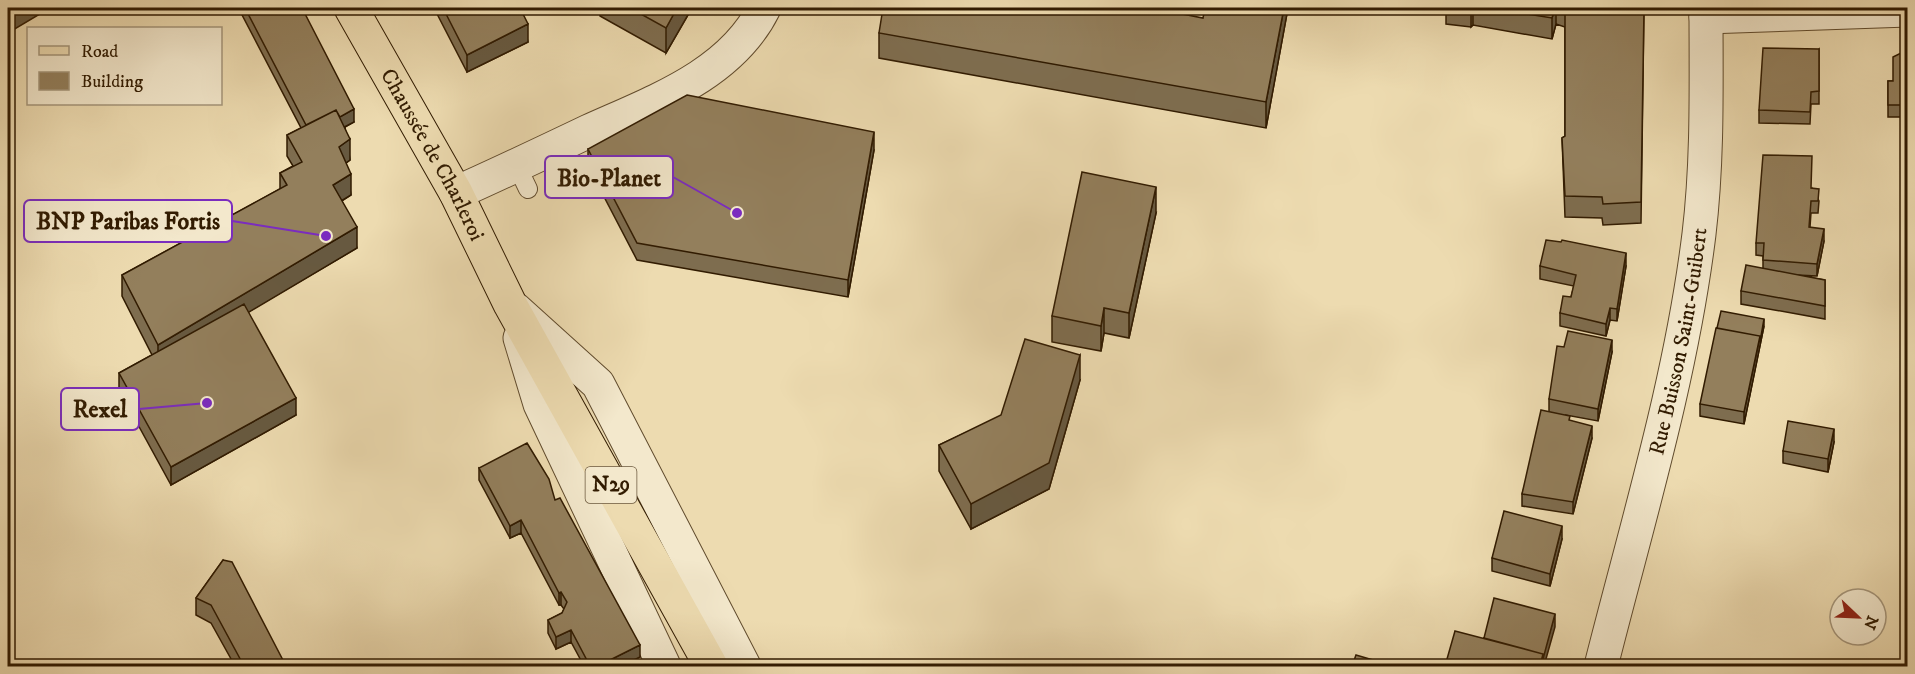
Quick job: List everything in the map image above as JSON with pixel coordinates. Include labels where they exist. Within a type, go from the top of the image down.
[{"type":"main road","name":"Chaussée de Charleroi","points":[[351,8],[456,193],[510,304],[711,666]]},
{"type":"street","points":[[456,193],[522,177],[566,159],[723,61],[756,24],[764,8]]},
{"type":"street","points":[[1706,12],[1908,10]]},
{"type":"street","name":"Rue Buisson Saint-Guibert","points":[[1601,666],[1675,375],[1689,306],[1699,232],[1705,161],[1706,12]]},
{"type":"street","name":"Chaussée de Charleroi","points":[[510,304],[540,404],[664,666]]},
{"type":"street","name":"Chaussée de Charleroi","points":[[510,304],[598,384],[744,666]]},
{"type":"building","points":[[245,8],[302,8],[354,109],[340,117],[336,110],[306,125]]},
{"type":"building","points":[[443,8],[520,8],[528,24],[467,55]]},
{"type":"building","points":[[630,8],[677,8],[666,28]]},
{"type":"building","points":[[883,8],[1152,8],[1203,18],[1205,8],[1284,8],[1266,102],[879,33]]},
{"type":"building","points":[[1491,8],[1555,8],[1552,18]]},
{"type":"building","points":[[1565,8],[1644,8],[1641,202],[1603,204],[1602,197],[1565,196],[1562,138],[1565,136]]},
{"type":"building","points":[[1763,48],[1819,49],[1819,91],[1811,92],[1810,112],[1759,110]]},
{"type":"building","points":[[1901,53],[1908,55],[1908,105],[1888,105],[1888,81],[1893,81],[1893,57]]},
{"type":"building","points":[[687,95],[874,132],[848,280],[637,243],[588,149]]},
{"type":"building","points":[[336,110],[350,139],[339,147],[351,174],[333,185],[357,227],[158,345],[122,275],[287,185],[280,173],[302,162],[287,135]]},
{"type":"building","points":[[1763,155],[1812,156],[1811,188],[1819,189],[1818,201],[1811,201],[1809,227],[1824,229],[1817,264],[1763,260],[1764,243],[1756,243]]},
{"type":"building","points":[[1082,172],[1156,187],[1129,313],[1104,308],[1101,326],[1052,316]]},
{"type":"building","points":[[1546,240],[1561,242],[1562,240],[1626,253],[1617,309],[1610,308],[1606,324],[1560,313],[1563,296],[1571,297],[1576,275],[1540,266]]},
{"type":"building","points":[[1746,265],[1825,280],[1825,306],[1741,291]]},
{"type":"building","points":[[244,304],[296,398],[171,467],[119,373]]},
{"type":"building","points":[[1721,311],[1764,319],[1760,342],[1760,336],[1717,328]]},
{"type":"building","points":[[1716,328],[1760,336],[1744,412],[1700,404]]},
{"type":"building","points":[[1568,331],[1612,340],[1598,409],[1549,399],[1557,346],[1564,347]]},
{"type":"building","points":[[1025,339],[1080,355],[1049,463],[971,504],[939,445],[1001,415]]},
{"type":"building","points":[[1541,410],[1570,416],[1569,420],[1592,426],[1573,502],[1522,494]]},
{"type":"building","points":[[1788,421],[1834,429],[1828,459],[1783,451]]},
{"type":"building","points":[[527,443],[549,479],[555,500],[560,498],[640,645],[598,666],[590,666],[571,630],[556,637],[548,620],[562,613],[567,602],[561,592],[559,593],[521,520],[510,526],[479,468]]},
{"type":"building","points":[[1504,511],[1562,526],[1550,574],[1492,558]]},
{"type":"building","points":[[223,560],[232,562],[286,666],[244,666],[211,605],[196,598]]},
{"type":"building","points":[[1494,598],[1555,614],[1543,659],[1543,654],[1484,638]]},
{"type":"building","points":[[1455,631],[1543,654],[1540,666],[1445,666]]},
{"type":"building","points":[[1356,655],[1380,662],[1379,666],[1352,666]]},
{"type":"place","name":"Bio-Planet","points":[[737,213]]},
{"type":"place","name":"BNP Paribas Fortis","points":[[326,236]]},
{"type":"place","name":"Rexel","points":[[207,403]]}]
